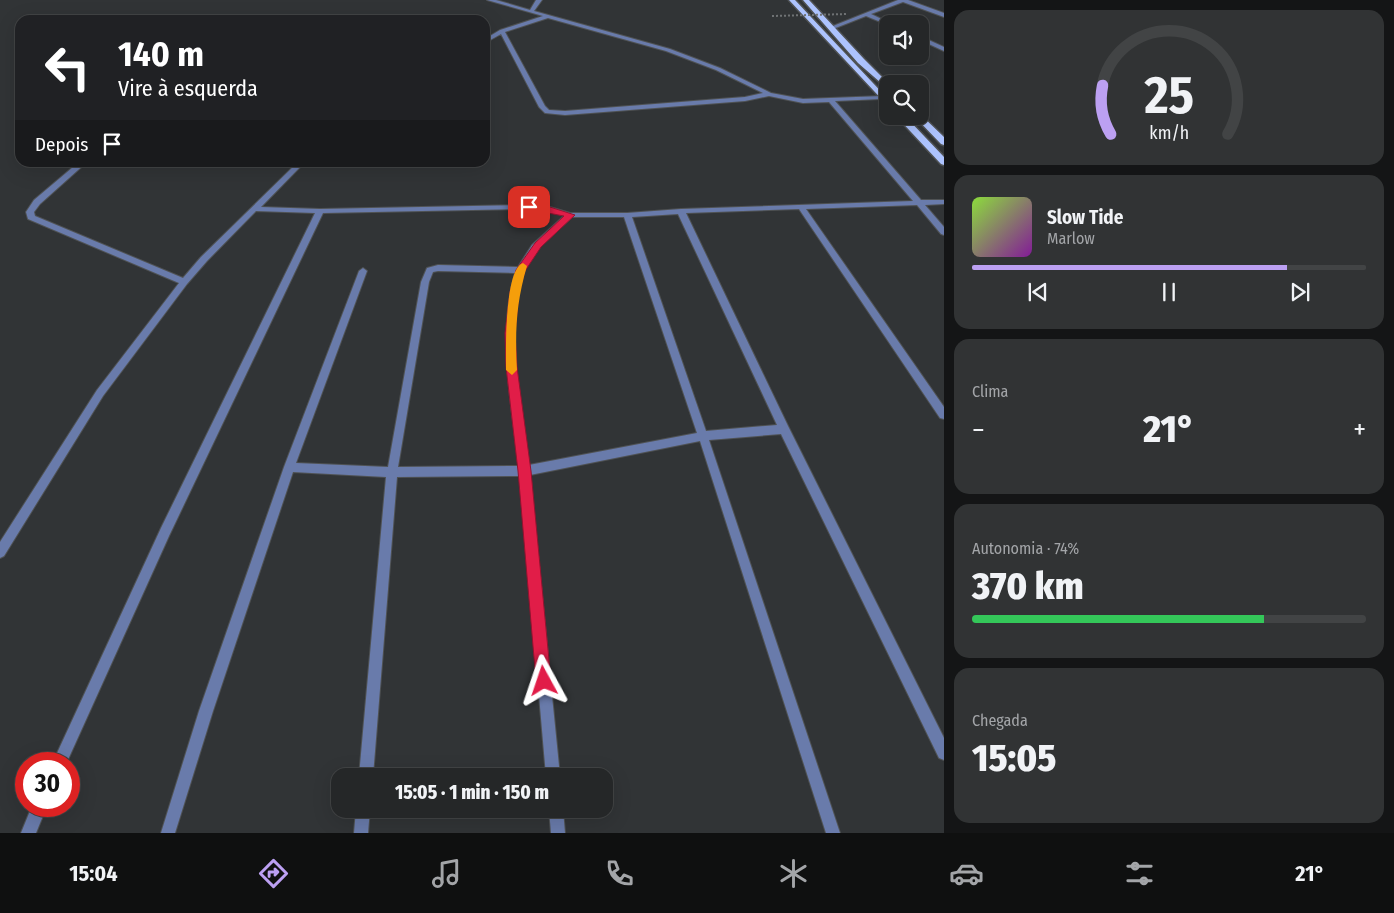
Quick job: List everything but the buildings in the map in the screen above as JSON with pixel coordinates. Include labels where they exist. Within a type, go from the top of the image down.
[{"type":"main road","points":[[792,0],[879,94]]},
{"type":"main road","points":[[806,0],[879,78]]},
{"type":"main road","points":[[909,125],[944,162]]},
{"type":"main road","points":[[927,125],[944,142]]},
{"type":"street","points":[[490,0],[668,50],[718,69],[769,94],[803,100],[879,96]]},
{"type":"street","points":[[531,12],[538,0]]},
{"type":"street","points":[[831,28],[903,0],[944,15]]},
{"type":"street","points":[[868,15],[879,20]]},
{"type":"street","points":[[490,37],[502,31],[546,17]]},
{"type":"street","points":[[502,31],[542,107],[547,112],[565,113],[745,99],[769,94]]},
{"type":"street","points":[[929,42],[944,49]]},
{"type":"street","points":[[831,100],[944,232]]},
{"type":"street","points":[[78,167],[38,202],[30,212],[31,217],[184,282]]},
{"type":"street","points":[[0,552],[100,393],[184,282],[297,167]]},
{"type":"street","points":[[254,209],[320,211],[529,207],[550,209],[570,215],[626,215],[681,211],[944,202]]},
{"type":"street","points":[[801,207],[944,415]]},
{"type":"street","points":[[65,752],[165,532],[320,211]]},
{"type":"street","points":[[681,211],[784,429],[944,753]]},
{"type":"street","points":[[552,768],[524,471],[511,367],[510,333],[514,292],[520,270],[538,245],[570,215]]},
{"type":"street","points":[[626,215],[703,436],[833,833]]},
{"type":"street","points":[[367,768],[392,472],[426,276],[430,270],[438,268],[520,270]]},
{"type":"street","points":[[168,833],[206,712],[289,467],[363,271]]},
{"type":"street","points":[[289,467],[392,472],[524,471],[703,436],[784,429]]},
{"type":"street","points":[[28,833],[35,817]]},
{"type":"street","points":[[361,833],[362,818]]},
{"type":"street","points":[[557,818],[558,833]]},
{"type":"path","points":[[772,16],[847,14]]},
{"type":"slow traffic","points":[[512,370],[510,333],[514,292],[520,270],[523,266]]},
{"type":"route","points":[[529,207],[550,209],[570,215],[538,245],[520,270],[514,292],[510,333],[511,367],[524,471],[544,681]]}]
